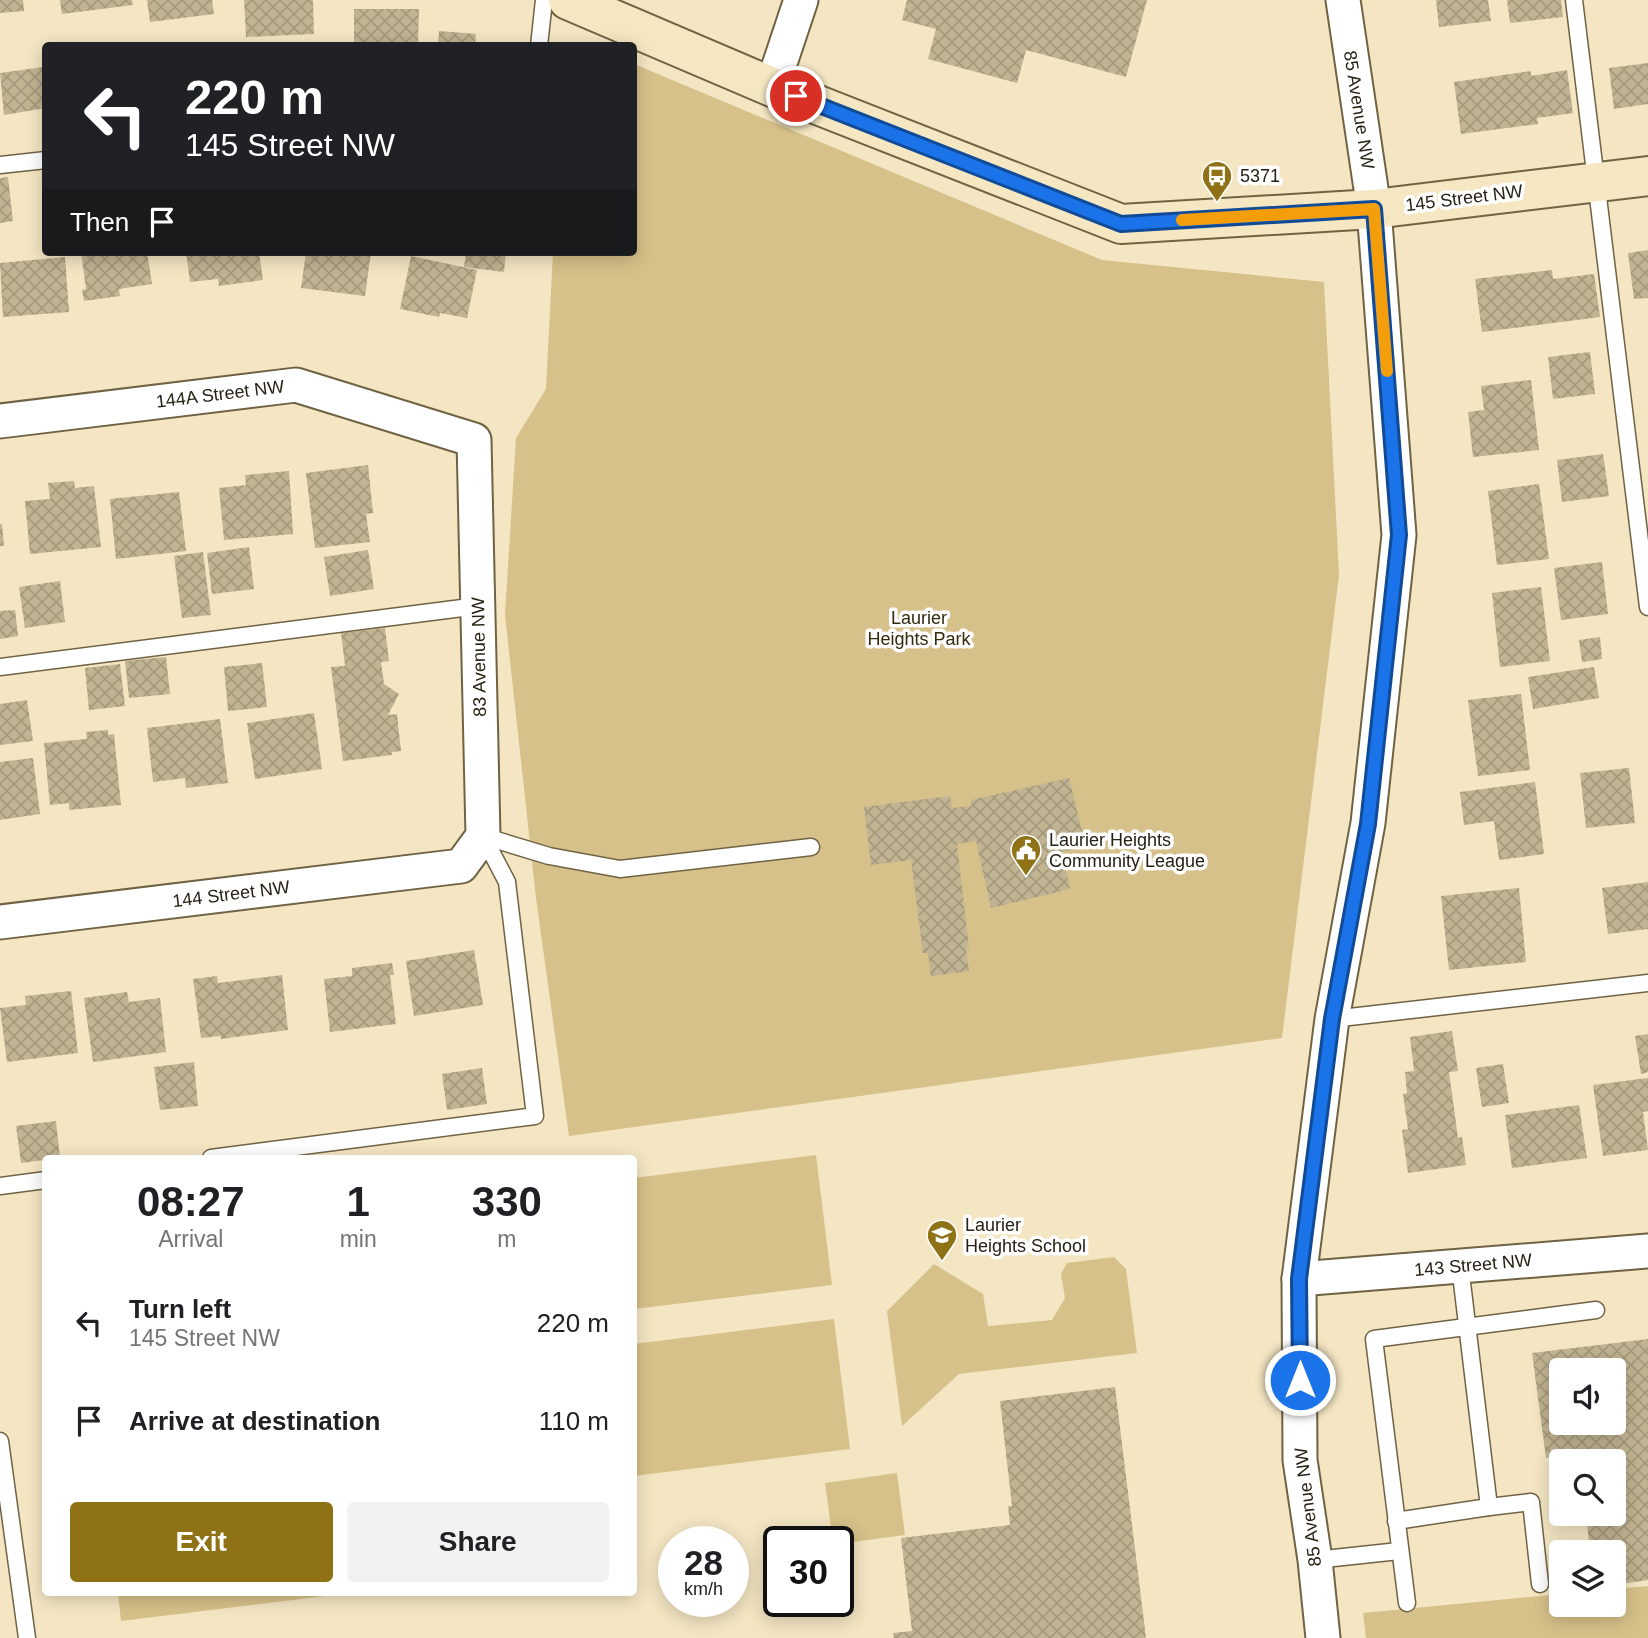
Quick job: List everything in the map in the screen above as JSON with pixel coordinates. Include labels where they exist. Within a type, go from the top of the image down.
[{"type":"street","name":"145 Street NW","points":[[568,0],[772,87],[1121,224],[1374,209],[1648,176]]},
{"type":"street","points":[[772,87],[801,0]]},
{"type":"street","name":"85 Avenue NW","points":[[1323,1638],[1300,1460],[1299,1279],[1332,1019],[1368,824],[1399,535],[1374,209],[1343,0]]},
{"type":"street","name":"144A Street NW","points":[[0,421],[296,385],[474,440]]},
{"type":"street","name":"83 Avenue NW","points":[[474,440],[483,836]]},
{"type":"street","name":"144 Street NW","points":[[0,922],[461,866],[483,836]]},
{"type":"street","name":"143 Street NW","points":[[1299,1279],[1648,1251]]},
{"type":"lane","points":[[539,42],[544,0]]},
{"type":"lane","points":[[1574,0],[1648,607]]},
{"type":"lane","points":[[0,165],[42,160]]},
{"type":"lane","points":[[0,667],[478,606]]},
{"type":"lane","points":[[483,836],[549,856],[620,869],[811,846]]},
{"type":"lane","points":[[234,1155],[535,1116],[507,882],[483,836]]},
{"type":"lane","points":[[1332,1019],[1648,982]]},
{"type":"lane","points":[[0,1186],[42,1181]]},
{"type":"lane","points":[[1460,1266],[1489,1507]]},
{"type":"lane","points":[[1407,1602],[1374,1339],[1596,1310]]},
{"type":"lane","points":[[0,1441],[27,1638]]},
{"type":"lane","points":[[1396,1521],[1531,1502],[1540,1584]]},
{"type":"lane","points":[[1315,1560],[1399,1551]]},
{"type":"green space","name":"Laurier Heights Park","points":[[637,65],[1102,260],[1324,282],[1339,575],[1282,1038],[569,1136],[536,898],[505,615],[516,438],[546,389],[553,256],[637,256]]},
{"type":"green space","points":[[816,1155],[832,1285],[637,1309],[637,1178]]},
{"type":"green space","points":[[1114,1257],[1126,1269],[1137,1353],[959,1374],[902,1426],[887,1311],[934,1264],[983,1294],[988,1326],[1052,1320],[1065,1298],[1061,1274],[1067,1263]]},
{"type":"green space","points":[[834,1319],[850,1449],[637,1476],[637,1344]]},
{"type":"green space","points":[[897,1473],[905,1535],[854,1542],[854,1526],[831,1526],[825,1483]]},
{"type":"green space","points":[[1648,1586],[1648,1638],[1366,1638],[1363,1613],[1549,1595],[1549,1617],[1626,1617],[1626,1588]]},
{"type":"green space","points":[[118,1596],[325,1596],[121,1621]]},
{"type":"building","points":[[0,0],[23,0],[24,11],[0,13]]},
{"type":"building","points":[[60,0],[132,0],[133,5],[62,14]]},
{"type":"building","points":[[147,0],[212,0],[214,14],[150,22]]},
{"type":"building","points":[[244,0],[313,0],[314,34],[246,37]]},
{"type":"building","points":[[907,0],[1147,0],[1126,77],[1026,50],[1017,83],[928,59],[936,29],[902,20]]},
{"type":"building","points":[[1436,0],[1488,0],[1491,21],[1439,27]]},
{"type":"building","points":[[1507,0],[1561,0],[1563,17],[1510,23]]},
{"type":"building","points":[[354,9],[419,9],[418,42],[354,42]]},
{"type":"building","points":[[439,31],[476,34],[475,42],[438,42]]},
{"type":"building","points":[[1648,63],[1648,104],[1614,109],[1609,68]]},
{"type":"building","points":[[42,67],[42,109],[4,115],[0,73]]},
{"type":"building","points":[[1567,70],[1573,113],[1537,118],[1538,124],[1461,134],[1454,82],[1531,71],[1531,76]]},
{"type":"building","points":[[8,177],[13,221],[0,223],[0,178]]},
{"type":"building","points":[[1648,250],[1648,298],[1634,299],[1628,253]]},
{"type":"building","points":[[82,256],[148,256],[152,284],[119,289],[120,296],[84,301],[82,290],[86,289]]},
{"type":"building","points":[[187,256],[260,256],[263,280],[219,286],[218,279],[190,282]]},
{"type":"building","points":[[305,256],[370,256],[365,296],[301,288]]},
{"type":"building","points":[[411,256],[477,270],[467,318],[440,313],[439,317],[400,309]]},
{"type":"building","points":[[465,256],[506,256],[504,272],[464,267]]},
{"type":"building","points":[[65,257],[69,312],[3,317],[0,263]]},
{"type":"building","points":[[1552,270],[1553,279],[1594,274],[1600,317],[1482,332],[1475,279]]},
{"type":"building","points":[[1590,352],[1595,394],[1553,399],[1548,357]]},
{"type":"building","points":[[1531,380],[1539,450],[1473,457],[1468,412],[1484,410],[1481,386]]},
{"type":"building","points":[[1603,454],[1609,496],[1562,502],[1557,460]]},
{"type":"building","points":[[368,465],[373,513],[366,514],[370,542],[315,548],[306,473]]},
{"type":"building","points":[[289,471],[293,534],[224,540],[219,488],[246,485],[245,475]]},
{"type":"building","points":[[74,481],[75,488],[94,486],[101,547],[30,554],[25,501],[50,499],[48,483]]},
{"type":"building","points":[[1539,484],[1549,559],[1497,565],[1488,491]]},
{"type":"building","points":[[179,492],[186,551],[116,559],[110,499]]},
{"type":"building","points":[[2,524],[4,546],[0,546]]},
{"type":"building","points":[[249,547],[254,589],[212,594],[207,553]]},
{"type":"building","points":[[368,550],[374,589],[330,596],[324,557]]},
{"type":"building","points":[[203,552],[211,615],[182,618],[174,556]]},
{"type":"building","points":[[1602,562],[1608,614],[1561,620],[1554,568]]},
{"type":"building","points":[[60,581],[65,622],[25,628],[19,587]]},
{"type":"building","points":[[1541,587],[1550,661],[1500,667],[1492,593]]},
{"type":"building","points":[[15,610],[18,636],[0,639],[0,611]]},
{"type":"building","points":[[385,628],[389,661],[381,662],[384,684],[399,694],[388,715],[397,714],[401,751],[392,752],[392,755],[343,761],[331,667],[345,666],[341,633]]},
{"type":"building","points":[[1600,637],[1602,659],[1582,662],[1579,640]]},
{"type":"building","points":[[166,657],[170,694],[129,698],[125,661]]},
{"type":"building","points":[[262,663],[267,707],[228,711],[224,667]]},
{"type":"building","points":[[120,664],[125,706],[89,710],[85,668]]},
{"type":"building","points":[[1594,667],[1599,698],[1533,709],[1528,677]]},
{"type":"building","points":[[1521,694],[1530,770],[1478,776],[1468,700]]},
{"type":"building","points":[[27,700],[33,741],[0,745],[0,704]]},
{"type":"building","points":[[314,713],[322,769],[255,779],[247,723]]},
{"type":"building","points":[[220,719],[228,783],[186,788],[185,778],[153,782],[147,728]]},
{"type":"building","points":[[108,730],[108,735],[114,734],[121,805],[69,810],[69,803],[50,805],[44,743],[87,739],[86,732]]},
{"type":"building","points":[[33,758],[40,814],[0,820],[0,762]]},
{"type":"building","points":[[1629,768],[1635,823],[1586,828],[1580,773]]},
{"type":"building","name":"Laurier Heights Community League","points":[[1069,778],[1086,847],[1062,852],[1070,889],[991,908],[976,841],[957,844],[969,948],[966,948],[969,971],[931,976],[928,953],[923,953],[911,860],[871,865],[864,807],[950,796],[952,808],[972,806],[971,800]]},
{"type":"building","points":[[1535,782],[1544,854],[1499,860],[1494,821],[1464,825],[1460,792]]},
{"type":"building","points":[[1648,882],[1648,929],[1608,934],[1602,888]]},
{"type":"building","points":[[1519,888],[1526,962],[1449,970],[1441,896]]},
{"type":"building","points":[[474,950],[483,1005],[414,1016],[406,961]]},
{"type":"building","points":[[392,963],[394,975],[390,975],[396,1024],[330,1032],[324,979],[352,976],[352,968]]},
{"type":"building","points":[[282,975],[288,1030],[221,1039],[221,1036],[201,1038],[193,979],[217,976],[218,983]]},
{"type":"building","points":[[71,991],[78,1053],[7,1062],[0,1008],[26,1005],[25,996]]},
{"type":"building","points":[[127,992],[129,1002],[160,998],[166,1052],[93,1062],[84,998]]},
{"type":"building","points":[[1452,1031],[1458,1071],[1449,1072],[1458,1138],[1462,1137],[1466,1165],[1408,1173],[1402,1130],[1408,1129],[1403,1094],[1407,1093],[1405,1072],[1414,1071],[1410,1037]]},
{"type":"building","points":[[1648,1034],[1648,1072],[1641,1074],[1635,1036]]},
{"type":"building","points":[[194,1062],[198,1106],[160,1110],[154,1067]]},
{"type":"building","points":[[1503,1064],[1509,1103],[1482,1107],[1476,1068]]},
{"type":"building","points":[[482,1068],[487,1104],[447,1110],[442,1074]]},
{"type":"building","points":[[1648,1078],[1648,1111],[1643,1112],[1648,1150],[1603,1156],[1593,1085]]},
{"type":"building","points":[[1579,1105],[1587,1158],[1512,1168],[1505,1115]]},
{"type":"building","points":[[56,1121],[60,1155],[42,1155],[42,1160],[21,1163],[16,1126]]},
{"type":"building","points":[[1648,1339],[1648,1580],[1626,1583],[1626,1540],[1589,1540],[1587,1526],[1626,1526],[1626,1449],[1549,1449],[1549,1458],[1546,1458],[1532,1353]]},
{"type":"building","points":[[1115,1387],[1146,1638],[894,1638],[893,1633],[912,1631],[901,1538],[1010,1525],[1008,1506],[1012,1506],[1000,1401]]},
{"type":"slow traffic","points":[[1182,220],[1374,209],[1387,371]]},
{"type":"place","name":"5371","points":[[1217,203]]},
{"type":"place","name":"Laurier Heights Community League","points":[[1026,877]]},
{"type":"place","name":"Laurier Heights School","points":[[942,1262]]},
{"type":"route","points":[[796,96],[1121,224],[1374,209],[1399,535],[1368,824],[1332,1019],[1299,1279],[1300,1380]]}]
